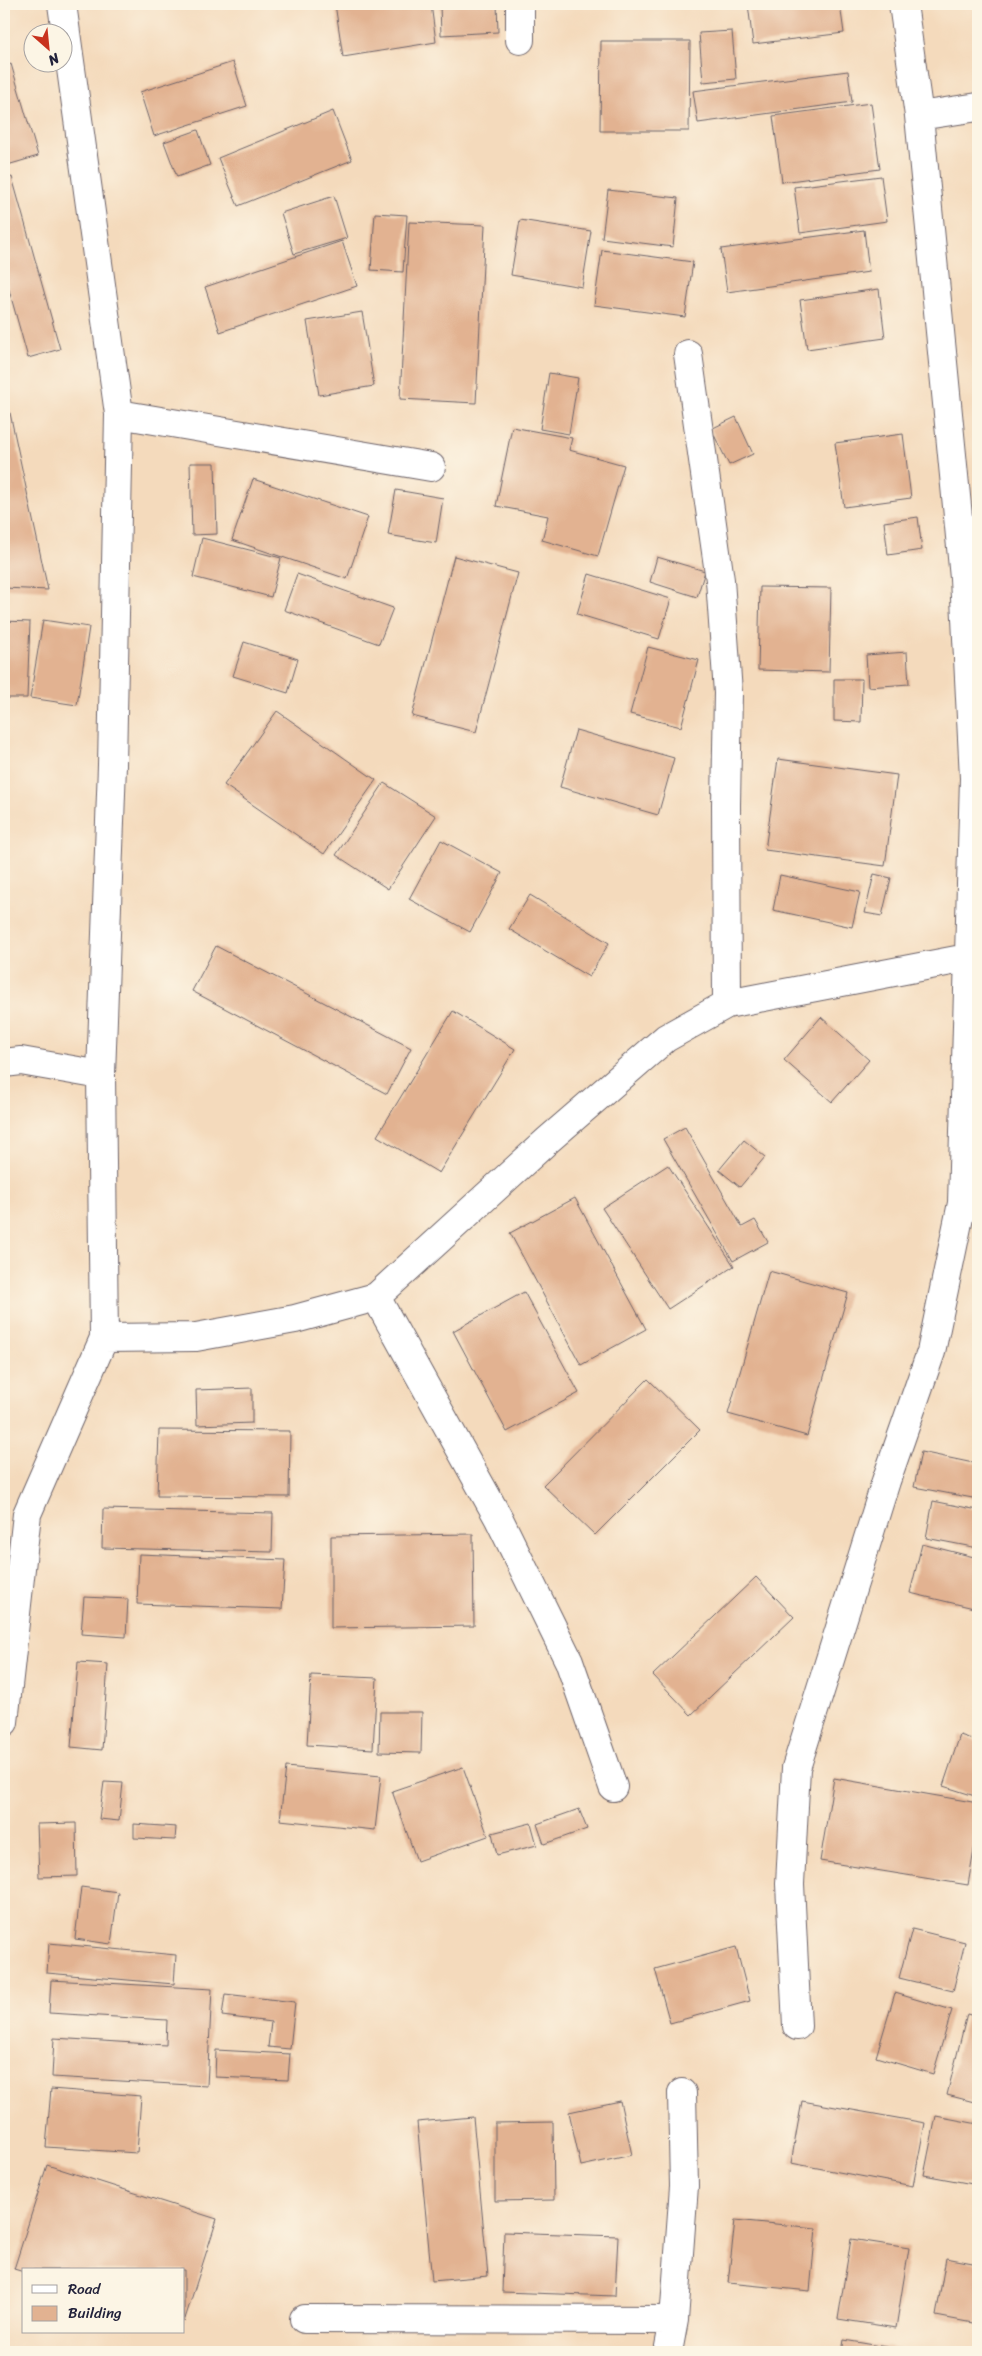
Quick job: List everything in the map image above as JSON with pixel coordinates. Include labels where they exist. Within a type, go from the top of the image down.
[{"type":"street","points":[[4,1722],[27,1514],[104,1338],[101,1075],[112,765],[119,414],[62,4]]},
{"type":"street","points":[[520,4],[520,40]]},
{"type":"street","points":[[797,2026],[790,1884],[796,1768],[886,1481],[933,1342],[962,1203],[967,958],[974,778],[964,578],[919,116],[903,4]]},
{"type":"street","points":[[919,116],[978,107]]},
{"type":"street","points":[[688,354],[720,580],[728,693],[726,805],[728,1004]]},
{"type":"street","points":[[119,414],[431,467]]},
{"type":"street","points":[[104,1338],[196,1336],[295,1319],[376,1297],[548,1140],[666,1038],[728,1004],[967,958]]},
{"type":"street","points":[[4,1062],[21,1061],[101,1075]]},
{"type":"street","points":[[376,1297],[500,1519],[565,1652],[613,1787]]},
{"type":"street","points":[[668,2352],[674,2320],[684,2186],[682,2092]]},
{"type":"street","points":[[304,2319],[674,2320]]},
{"type":"building","points":[[335,4],[431,4],[436,42],[343,57]]},
{"type":"building","points":[[440,4],[497,4],[498,32],[441,35]]},
{"type":"building","points":[[748,4],[840,4],[844,33],[753,44]]},
{"type":"building","points":[[732,31],[736,79],[703,82],[699,33]]},
{"type":"building","points":[[601,41],[690,41],[689,131],[600,131]]},
{"type":"building","points":[[233,62],[247,106],[154,136],[140,92]]},
{"type":"building","points":[[11,64],[38,156],[4,166],[4,67]]},
{"type":"building","points":[[848,71],[852,102],[698,123],[693,91]]},
{"type":"building","points":[[871,103],[880,169],[782,182],[773,116]]},
{"type":"building","points":[[333,111],[352,160],[238,206],[218,158]]},
{"type":"building","points":[[198,130],[210,165],[177,177],[164,142]]},
{"type":"building","points":[[881,176],[887,221],[800,233],[794,187]]},
{"type":"building","points":[[12,177],[60,349],[28,358],[4,272],[4,179]]},
{"type":"building","points":[[608,190],[678,198],[673,247],[602,238]]},
{"type":"building","points":[[334,196],[347,238],[294,254],[281,213]]},
{"type":"building","points":[[375,213],[407,215],[403,272],[371,270]]},
{"type":"building","points":[[520,220],[591,231],[582,287],[511,275]]},
{"type":"building","points":[[409,222],[485,225],[476,403],[400,399]]},
{"type":"building","points":[[864,230],[869,272],[727,292],[721,249]]},
{"type":"building","points":[[342,241],[357,286],[220,332],[205,287]]},
{"type":"building","points":[[602,250],[693,262],[685,317],[594,305]]},
{"type":"building","points":[[879,289],[885,338],[807,349],[800,300]]},
{"type":"building","points":[[362,312],[374,386],[319,395],[307,321]]},
{"type":"building","points":[[549,373],[578,378],[569,434],[540,429]]},
{"type":"building","points":[[4,412],[10,413],[48,590],[4,588]]},
{"type":"building","points":[[736,417],[753,454],[729,465],[711,429]]},
{"type":"building","points":[[512,427],[572,438],[569,450],[624,465],[598,556],[542,540],[548,516],[496,506]]},
{"type":"building","points":[[903,434],[911,498],[844,507],[835,443]]},
{"type":"building","points":[[190,463],[215,463],[217,534],[192,535]]},
{"type":"building","points":[[253,479],[368,517],[347,579],[232,540]]},
{"type":"building","points":[[396,490],[443,498],[436,543],[388,535]]},
{"type":"building","points":[[918,517],[922,550],[888,555],[884,522]]},
{"type":"building","points":[[202,538],[281,558],[271,597],[193,577]]},
{"type":"building","points":[[454,556],[518,573],[476,732],[412,716]]},
{"type":"building","points":[[657,557],[705,571],[697,597],[650,582]]},
{"type":"building","points":[[297,574],[393,608],[379,644],[284,610]]},
{"type":"building","points":[[589,574],[671,599],[659,639],[577,614]]},
{"type":"building","points":[[760,587],[831,588],[829,672],[758,670]]},
{"type":"building","points":[[43,620],[89,627],[77,705],[30,698]]},
{"type":"building","points":[[4,621],[30,622],[27,698],[4,698]]},
{"type":"building","points":[[244,642],[298,659],[288,693],[233,676]]},
{"type":"building","points":[[648,647],[699,660],[681,727],[630,714]]},
{"type":"building","points":[[907,652],[909,684],[868,687],[866,655]]},
{"type":"building","points":[[834,679],[862,679],[861,722],[834,721]]},
{"type":"building","points":[[277,711],[376,780],[324,854],[224,785]]},
{"type":"building","points":[[576,730],[674,758],[658,815],[560,787]]},
{"type":"building","points":[[778,759],[897,775],[885,866],[765,850]]},
{"type":"building","points":[[384,783],[436,816],[388,889],[336,855]]},
{"type":"building","points":[[441,840],[502,873],[470,932],[409,899]]},
{"type":"building","points":[[874,874],[891,878],[882,916],[865,913]]},
{"type":"building","points":[[780,875],[860,892],[852,927],[773,910]]},
{"type":"building","points":[[530,895],[609,943],[589,977],[509,929]]},
{"type":"building","points":[[216,946],[411,1048],[387,1094],[192,991]]},
{"type":"building","points":[[453,1011],[515,1049],[439,1173],[377,1136]]},
{"type":"building","points":[[821,1017],[869,1060],[832,1102],[784,1060]]},
{"type":"building","points":[[685,1127],[742,1227],[755,1220],[768,1242],[733,1261],[663,1139]]},
{"type":"building","points":[[744,1140],[765,1157],[740,1187],[719,1170]]},
{"type":"building","points":[[668,1165],[734,1266],[668,1309],[602,1208]]},
{"type":"building","points":[[575,1198],[646,1329],[581,1365],[510,1233]]},
{"type":"building","points":[[769,1271],[848,1293],[807,1436],[728,1414]]},
{"type":"building","points":[[524,1292],[579,1393],[507,1432],[453,1331]]},
{"type":"building","points":[[648,1379],[700,1430],[595,1535],[543,1485]]},
{"type":"building","points":[[252,1388],[252,1423],[197,1425],[196,1390]]},
{"type":"building","points":[[159,1430],[290,1431],[289,1497],[157,1496]]},
{"type":"building","points":[[921,1452],[978,1464],[978,1499],[914,1487]]},
{"type":"building","points":[[933,1501],[978,1510],[978,1548],[926,1538]]},
{"type":"building","points":[[103,1509],[273,1513],[272,1552],[102,1548]]},
{"type":"building","points":[[473,1534],[474,1626],[331,1628],[331,1536]]},
{"type":"building","points":[[922,1544],[978,1558],[978,1609],[910,1593]]},
{"type":"building","points":[[139,1554],[285,1560],[282,1609],[137,1604]]},
{"type":"building","points":[[756,1577],[794,1617],[691,1715],[653,1675]]},
{"type":"building","points":[[84,1597],[128,1599],[126,1637],[81,1634]]},
{"type":"building","points":[[78,1662],[108,1664],[102,1750],[71,1747]]},
{"type":"building","points":[[311,1675],[377,1678],[373,1749],[307,1745]]},
{"type":"building","points":[[380,1712],[422,1712],[421,1753],[379,1752]]},
{"type":"building","points":[[960,1735],[978,1741],[978,1797],[943,1786]]},
{"type":"building","points":[[286,1767],[381,1776],[375,1830],[280,1820]]},
{"type":"building","points":[[463,1767],[488,1836],[417,1861],[392,1791]]},
{"type":"building","points":[[834,1778],[978,1803],[978,1827],[968,1885],[820,1861]]},
{"type":"building","points":[[104,1782],[123,1783],[119,1821],[99,1819]]},
{"type":"building","points":[[579,1809],[587,1829],[544,1844],[537,1824]]},
{"type":"building","points":[[76,1823],[77,1876],[39,1877],[37,1824]]},
{"type":"building","points":[[531,1823],[537,1845],[497,1855],[492,1833]]},
{"type":"building","points":[[134,1824],[176,1827],[175,1840],[134,1838]]},
{"type":"building","points":[[81,1887],[118,1892],[111,1944],[75,1939]]},
{"type":"building","points":[[912,1929],[965,1942],[953,1991],[899,1978]]},
{"type":"building","points":[[49,1943],[176,1955],[174,1984],[47,1973]]},
{"type":"building","points":[[736,1947],[750,2001],[670,2023],[655,1969]]},
{"type":"building","points":[[51,1980],[212,1989],[207,2086],[52,2077],[54,2038],[166,2045],[167,2020],[49,2013]]},
{"type":"building","points":[[895,1993],[952,2010],[933,2074],[876,2057]]},
{"type":"building","points":[[225,1994],[295,2002],[290,2049],[268,2047],[271,2022],[222,2016]]},
{"type":"building","points":[[967,2014],[978,2017],[978,2103],[947,2095]]},
{"type":"building","points":[[216,2050],[290,2054],[288,2080],[215,2077]]},
{"type":"building","points":[[51,2089],[141,2096],[137,2153],[46,2147]]},
{"type":"building","points":[[620,2101],[632,2155],[581,2166],[569,2112]]},
{"type":"building","points":[[802,2101],[925,2123],[913,2186],[791,2163]]},
{"type":"building","points":[[936,2116],[978,2124],[978,2185],[924,2175]]},
{"type":"building","points":[[473,2117],[488,2276],[432,2281],[417,2122]]},
{"type":"building","points":[[553,2122],[554,2200],[495,2201],[495,2123]]},
{"type":"building","points":[[47,2165],[217,2219],[185,2319],[185,2268],[22,2268],[22,2271],[14,2269]]},
{"type":"building","points":[[735,2220],[816,2228],[810,2291],[728,2283]]},
{"type":"building","points":[[504,2232],[618,2236],[615,2296],[502,2292]]},
{"type":"building","points":[[851,2239],[909,2248],[896,2328],[838,2319]]},
{"type":"building","points":[[946,2258],[978,2264],[978,2324],[936,2316]]},
{"type":"building","points":[[844,2340],[904,2350],[904,2352],[842,2352]]}]
